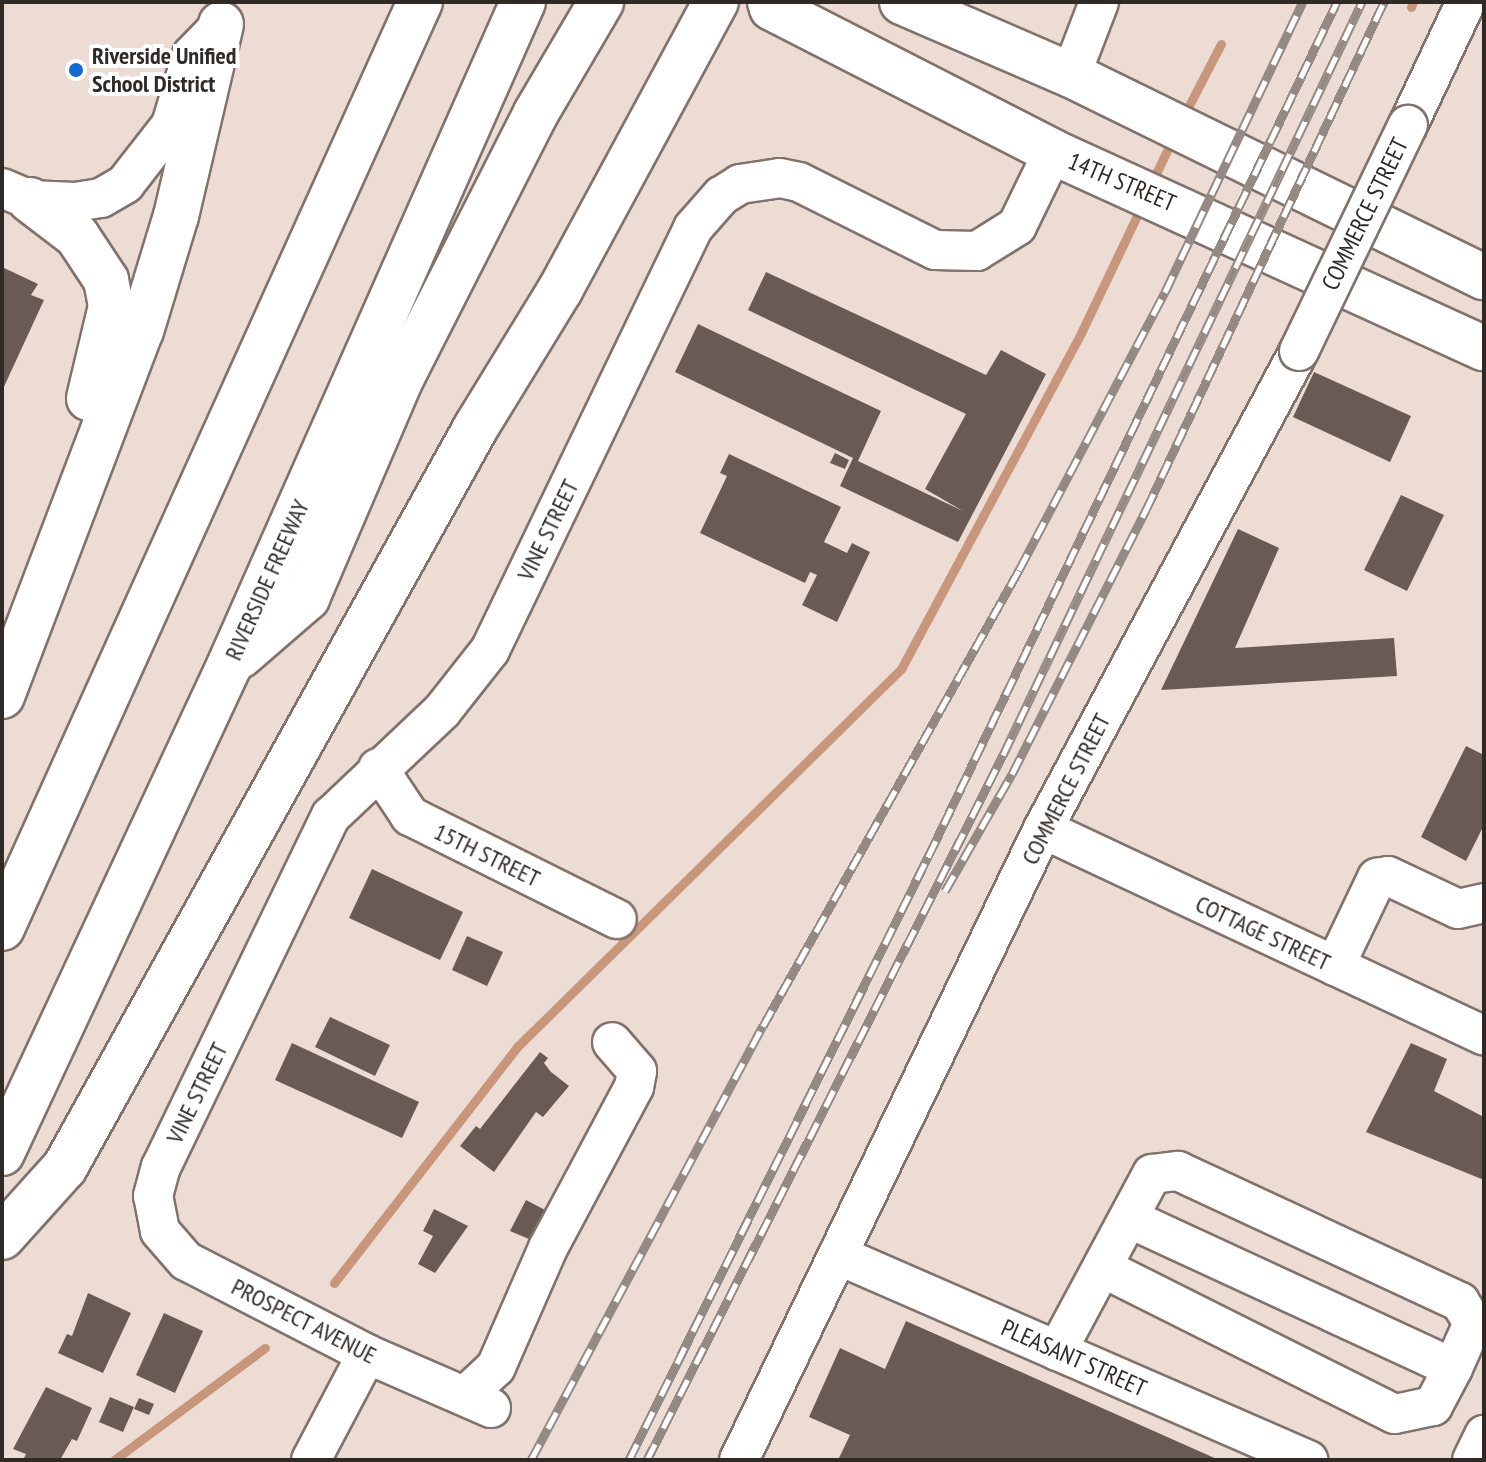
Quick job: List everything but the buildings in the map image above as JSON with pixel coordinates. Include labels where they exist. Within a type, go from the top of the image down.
[{"type":"main road","points":[[2,928],[420,2]]},
{"type":"main road","name":"RIVERSIDE FREEWAY","points":[[2,1153],[229,666],[523,2]]},
{"type":"main road","points":[[229,666],[307,598],[401,379],[536,113],[601,2]]},
{"type":"main road","points":[[2,1237],[65,1167],[476,427],[560,290],[716,2]]},
{"type":"main road","name":"14TH STREET","points":[[770,2],[772,8],[1053,152],[1484,348]]},
{"type":"main road","points":[[902,2],[1071,75],[1484,277]]},
{"type":"main road","points":[[2,696],[77,509],[171,230],[225,13]]},
{"type":"main road","points":[[16,194],[92,254],[111,306],[103,355],[68,466],[77,509]]},
{"type":"street","points":[[1071,75],[1099,2]]},
{"type":"street","name":"COMMERCE STREET","points":[[739,1460],[840,1256],[1043,829],[1299,351],[1466,2]]},
{"type":"street","points":[[16,194],[101,198],[125,184],[171,125],[192,55],[225,13]]},
{"type":"street","name":"VINE STREET","points":[[153,1196],[161,1167],[331,816],[378,768],[442,711],[490,650],[693,228],[721,196],[740,184],[780,178],[799,182],[935,250],[977,251],[1017,226],[1053,152]]},
{"type":"street","name":"15TH STREET","points":[[378,768],[410,816],[617,919]]},
{"type":"street","name":"COTTAGE STREET","points":[[1043,829],[1484,1036]]},
{"type":"street","points":[[1335,966],[1377,878],[1388,876],[1458,909],[1484,903]]},
{"type":"street","name":"PROSPECT AVENUE","points":[[153,1196],[160,1231],[186,1261],[367,1354],[478,1402],[548,1248],[634,1087],[637,1071],[612,1042]]},
{"type":"street","points":[[1057,1351],[1152,1174],[1178,1171],[1460,1302],[1473,1323],[1433,1406],[1395,1414],[1103,1268]]},
{"type":"street","points":[[1130,1219],[1453,1368]]},
{"type":"street","name":"PLEASANT STREET","points":[[840,1256],[1308,1460]]},
{"type":"street","points":[[311,1460],[367,1354]]},
{"type":"street","points":[[1472,1460],[1484,1435]]},
{"type":"waterway","points":[[1411,7],[1413,2]]},
{"type":"waterway","points":[[1184,115],[1221,44]]},
{"type":"waterway","points":[[1151,184],[1174,136]]},
{"type":"waterway","points":[[334,1283],[517,1047],[901,669],[1081,333],[1142,205]]},
{"type":"waterway","points":[[114,1460],[265,1348]]},
{"type":"railway","points":[[531,1460],[763,1026],[1019,570],[1165,292],[1303,2]]},
{"type":"railway","points":[[629,1460],[928,857],[1337,2]]},
{"type":"railway","points":[[647,1460],[1003,755],[1362,2]]},
{"type":"railway","points":[[945,891],[1012,774],[1146,510],[1384,2]]},
{"type":"place","name":"Riverside Unified School District","points":[[76,70]]}]
